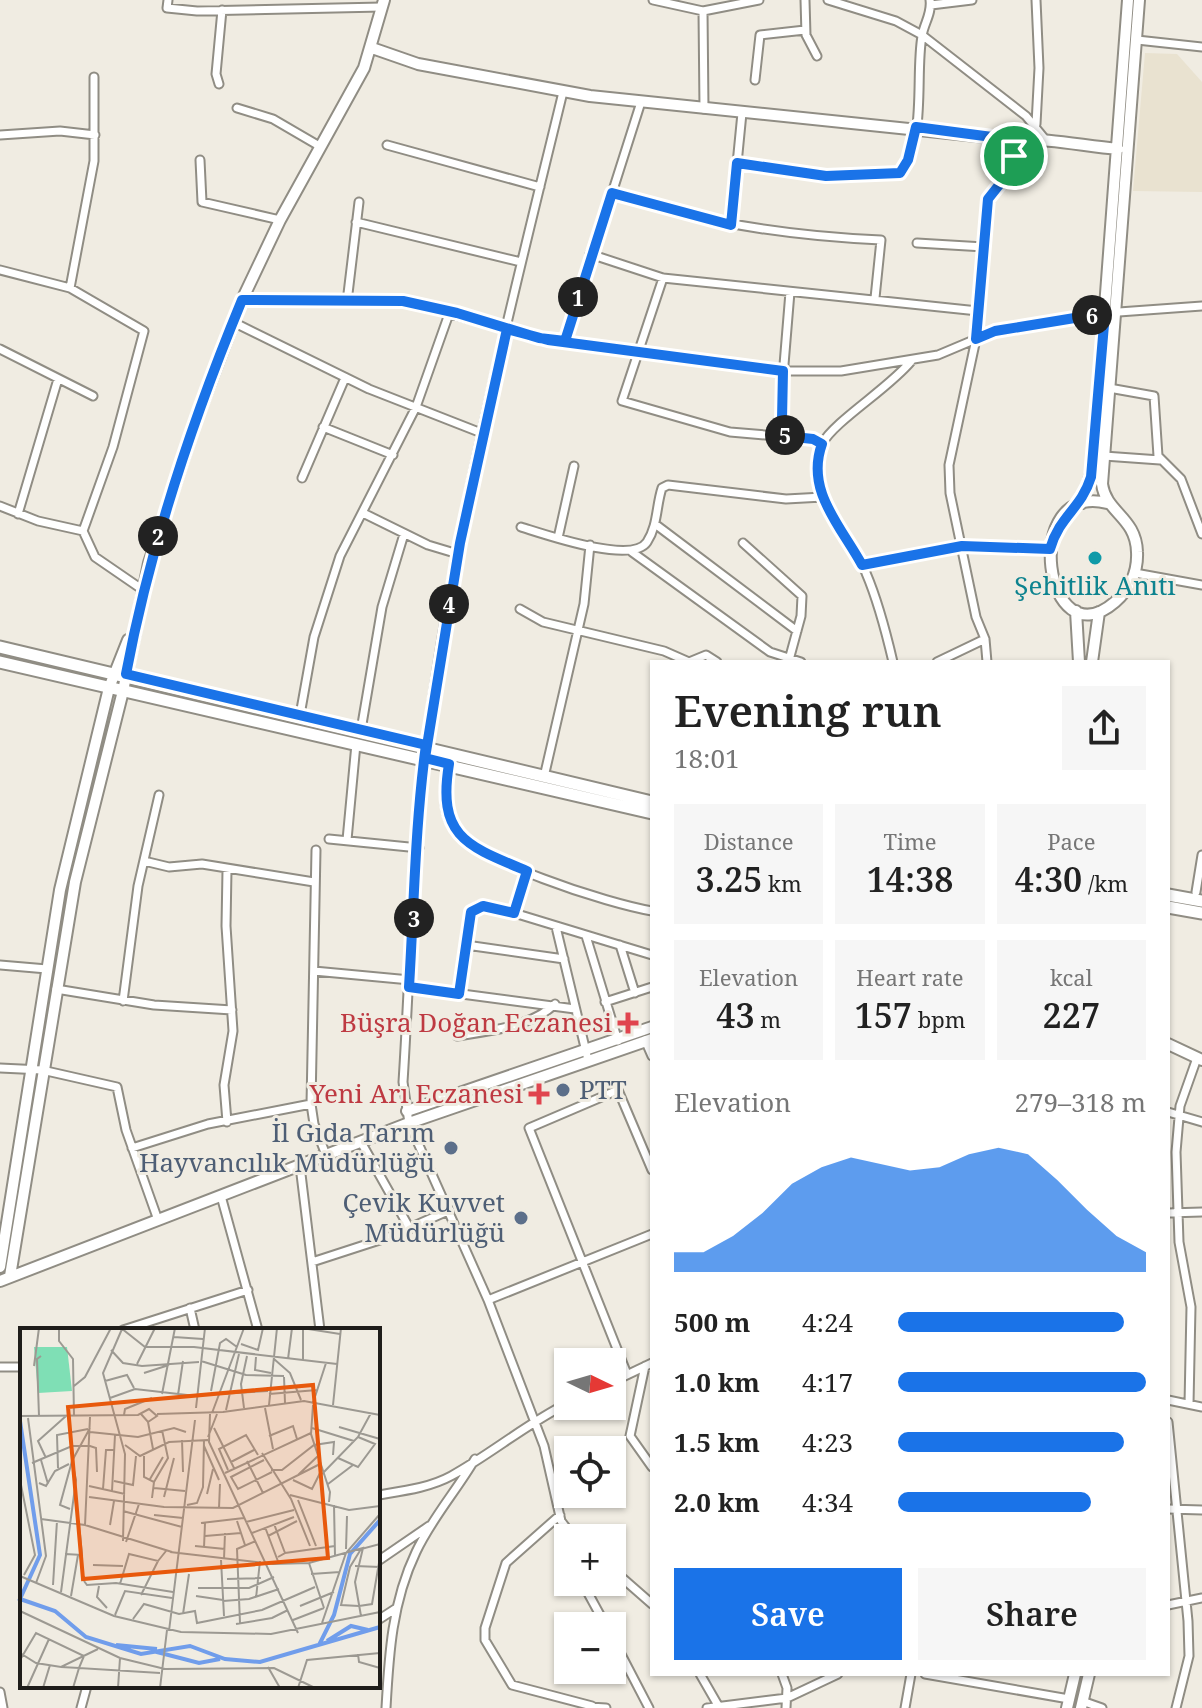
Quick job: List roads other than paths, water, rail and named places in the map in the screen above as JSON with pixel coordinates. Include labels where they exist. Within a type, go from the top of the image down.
[{"type":"main road","points":[[0,647],[361,730],[426,752],[449,764],[650,813]]},
{"type":"main road","points":[[0,662],[356,744],[426,752],[650,802]]},
{"type":"main road","points":[[1170,888],[1200,895]]},
{"type":"main road","points":[[1170,895],[1200,895]]},
{"type":"main road","points":[[1170,907],[1202,913]]},
{"type":"street","points":[[37,1069],[47,969],[60,890],[109,688],[120,673],[196,420],[233,322],[280,220],[372,48],[383,3],[283,4],[222,10],[167,8],[168,0]]},
{"type":"street","points":[[653,0],[703,11],[759,0]]},
{"type":"street","points":[[805,0],[805,30],[817,56]]},
{"type":"street","points":[[828,0],[896,21],[922,35],[1036,124],[1044,138]]},
{"type":"street","points":[[737,163],[826,176],[900,173],[908,160],[916,127],[922,35],[931,2],[972,0]]},
{"type":"street","points":[[1036,0],[1039,68],[1036,124]]},
{"type":"street","points":[[1128,0],[1118,149],[1110,313],[1109,388],[1102,484],[1107,503],[1126,518],[1131,528],[1137,549],[1135,573],[1121,596],[1099,612],[1076,611],[1064,603],[1056,590],[1050,549],[1061,522],[1082,503],[1093,467],[1110,313],[1137,40],[1139,0]]},
{"type":"street","points":[[219,84],[216,74],[222,10]]},
{"type":"street","points":[[703,11],[704,109]]},
{"type":"street","points":[[755,80],[760,35],[805,30]]},
{"type":"street","points":[[1137,40],[1202,47]]},
{"type":"street","points":[[372,48],[418,64],[563,92],[742,113],[916,127],[1015,140],[1044,138],[1059,143],[1118,149]]},
{"type":"street","points":[[70,288],[87,209],[95,135],[94,77]]},
{"type":"street","points":[[562,1524],[534,1420],[488,1300],[409,1123],[403,1082],[426,752],[458,554],[521,262],[563,92]]},
{"type":"street","points":[[565,341],[590,254],[641,102]]},
{"type":"street","points":[[237,108],[273,119],[321,147]]},
{"type":"street","points":[[731,225],[742,113]]},
{"type":"street","points":[[0,135],[60,131],[95,135]]},
{"type":"street","points":[[987,660],[985,639],[976,617],[950,493],[949,465],[976,339],[988,199],[1011,167],[1015,140]]},
{"type":"street","points":[[387,145],[540,187]]},
{"type":"street","points":[[200,160],[202,202],[280,220]]},
{"type":"street","points":[[612,193],[731,225],[809,237],[881,240],[875,298]]},
{"type":"street","points":[[347,302],[359,202]]},
{"type":"street","points":[[356,222],[521,262]]},
{"type":"street","points":[[917,243],[984,247]]},
{"type":"street","points":[[590,254],[663,278],[978,311]]},
{"type":"street","points":[[0,270],[70,288],[144,331],[113,447],[83,531],[95,557],[143,590]]},
{"type":"street","points":[[663,278],[622,401],[730,432],[813,439],[822,444]]},
{"type":"street","points":[[785,436],[782,419],[783,371],[790,292]]},
{"type":"street","points":[[242,300],[403,301],[565,341],[783,371],[841,371],[938,355],[995,331],[1110,313],[1202,306]]},
{"type":"street","points":[[300,715],[314,637],[340,556],[416,407],[450,311]]},
{"type":"street","points":[[233,322],[345,378],[484,434]]},
{"type":"street","points":[[0,349],[93,396]]},
{"type":"street","points":[[892,660],[862,565],[823,497],[817,469],[822,444],[902,374],[914,359]]},
{"type":"street","points":[[302,478],[345,378]]},
{"type":"street","points":[[18,514],[58,379]]},
{"type":"street","points":[[1109,388],[1154,396],[1160,460]]},
{"type":"street","points":[[323,427],[393,455]]},
{"type":"street","points":[[1104,456],[1160,460],[1177,471],[1200,516],[1202,534]]},
{"type":"street","points":[[558,538],[574,466]]},
{"type":"street","points":[[632,552],[646,545],[655,524],[660,493],[668,485],[786,499],[823,497]]},
{"type":"street","points":[[1082,503],[1107,503]]},
{"type":"street","points":[[0,506],[18,514],[83,531]]},
{"type":"street","points":[[363,513],[404,534],[458,554]]},
{"type":"street","points":[[655,524],[797,631]]},
{"type":"street","points":[[521,527],[558,538],[632,552],[770,652],[792,660]]},
{"type":"street","points":[[361,730],[382,607],[404,534]]},
{"type":"street","points":[[743,543],[799,589],[803,604],[795,660]]},
{"type":"street","points":[[544,777],[578,628],[590,545]]},
{"type":"street","points":[[862,565],[962,546],[1050,549]]},
{"type":"street","points":[[1135,573],[1202,585]]},
{"type":"street","points":[[520,609],[543,622],[664,651],[684,660]]},
{"type":"street","points":[[1076,611],[1079,660]]},
{"type":"street","points":[[1092,660],[1099,612]]},
{"type":"street","points":[[941,660],[985,639]]},
{"type":"street","points":[[694,660],[706,655],[714,660]]},
{"type":"street","points":[[0,1267],[75,882],[123,691],[120,673]]},
{"type":"street","points":[[347,840],[356,744]]},
{"type":"street","points":[[449,764],[444,804],[457,834],[478,850],[596,897],[650,910]]},
{"type":"street","points":[[123,1001],[144,861],[159,795]]},
{"type":"street","points":[[329,839],[419,848]]},
{"type":"street","points":[[316,850],[311,1104],[314,1124],[326,1155]]},
{"type":"street","points":[[1200,895],[1202,855]]},
{"type":"street","points":[[144,861],[169,867],[202,864],[314,882]]},
{"type":"street","points":[[227,870],[226,926],[233,1031],[224,1085],[227,1122]]},
{"type":"street","points":[[514,913],[527,871]]},
{"type":"street","points":[[459,994],[474,909],[483,906],[650,954]]},
{"type":"street","points":[[556,927],[587,1055]]},
{"type":"street","points":[[586,936],[619,1044]]},
{"type":"street","points":[[466,945],[564,959]]},
{"type":"street","points":[[620,945],[635,993]]},
{"type":"street","points":[[0,965],[47,969]]},
{"type":"street","points":[[314,971],[575,1009]]},
{"type":"street","points":[[605,1002],[650,988]]},
{"type":"street","points":[[55,989],[123,1001],[232,1010]]},
{"type":"street","points":[[457,1036],[510,1026],[545,1014],[555,1004]]},
{"type":"street","points":[[407,1111],[648,1034]]},
{"type":"street","points":[[1170,1045],[1199,1059],[1179,1116],[1176,1152],[1179,1242],[1191,1307],[1189,1404]]},
{"type":"street","points":[[7,1233],[5,1278],[587,1055]]},
{"type":"street","points":[[0,1068],[37,1069],[117,1087],[132,1148],[158,1220]]},
{"type":"street","points":[[648,1365],[627,1374],[529,1128],[618,1090],[650,1165]]},
{"type":"street","points":[[132,1148],[208,1124],[311,1104]]},
{"type":"street","points":[[1170,1113],[1202,1122]]},
{"type":"street","points":[[361,1142],[410,1229]]},
{"type":"street","points":[[300,1166],[320,1328]]},
{"type":"street","points":[[221,1196],[258,1328]]},
{"type":"street","points":[[312,1262],[410,1229],[450,1210]]},
{"type":"street","points":[[1170,1213],[1202,1212]]},
{"type":"street","points":[[488,1300],[650,1235]]},
{"type":"street","points":[[129,1328],[248,1290]]},
{"type":"street","points":[[190,1308],[195,1328]]},
{"type":"street","points":[[648,1365],[630,1436],[650,1464]]},
{"type":"street","points":[[1170,1400],[1202,1407]]},
{"type":"street","points":[[380,1495],[428,1486],[554,1410]]},
{"type":"street","points":[[386,1708],[395,1609],[416,1552],[475,1459]]},
{"type":"street","points":[[1170,1466],[1172,1510],[1186,1601],[1189,1656],[1176,1708]]},
{"type":"street","points":[[1172,1510],[1202,1510]]},
{"type":"street","points":[[560,1515],[506,1563],[485,1628],[485,1640],[512,1685],[590,1707],[606,1708]]},
{"type":"street","points":[[380,1560],[432,1523]]},
{"type":"street","points":[[626,1581],[650,1602]]},
{"type":"street","points":[[1170,1605],[1202,1598]]},
{"type":"street","points":[[380,1619],[395,1609]]},
{"type":"street","points":[[626,1664],[649,1708]]},
{"type":"street","points":[[701,1676],[719,1707]]},
{"type":"street","points":[[782,1676],[786,1708]]},
{"type":"street","points":[[707,1708],[787,1698],[834,1676]]},
{"type":"street","points":[[905,1708],[911,1676]]},
{"type":"street","points":[[935,1676],[1068,1703],[1075,1676]]},
{"type":"street","points":[[1089,1676],[1082,1705],[1102,1708]]},
{"type":"street","points":[[81,1708],[86,1688]]},
{"type":"street","points":[[0,1692],[3,1708]]},
{"type":"place","name":"Şehitlik Anıtı","points":[[1095,558]]},
{"type":"place","name":"Büşra Doğan Eczanesi","points":[[628,1023]]},
{"type":"place","name":"PTT","points":[[563,1090]]},
{"type":"place","name":"Yeni Arı Eczanesi","points":[[539,1094]]},
{"type":"place","name":"İl Gıda Tarım Hayvancılık Müdürlüğü","points":[[451,1148]]},
{"type":"place","name":"Çevik Kuvvet Müdürlüğü","points":[[521,1218]]}]
